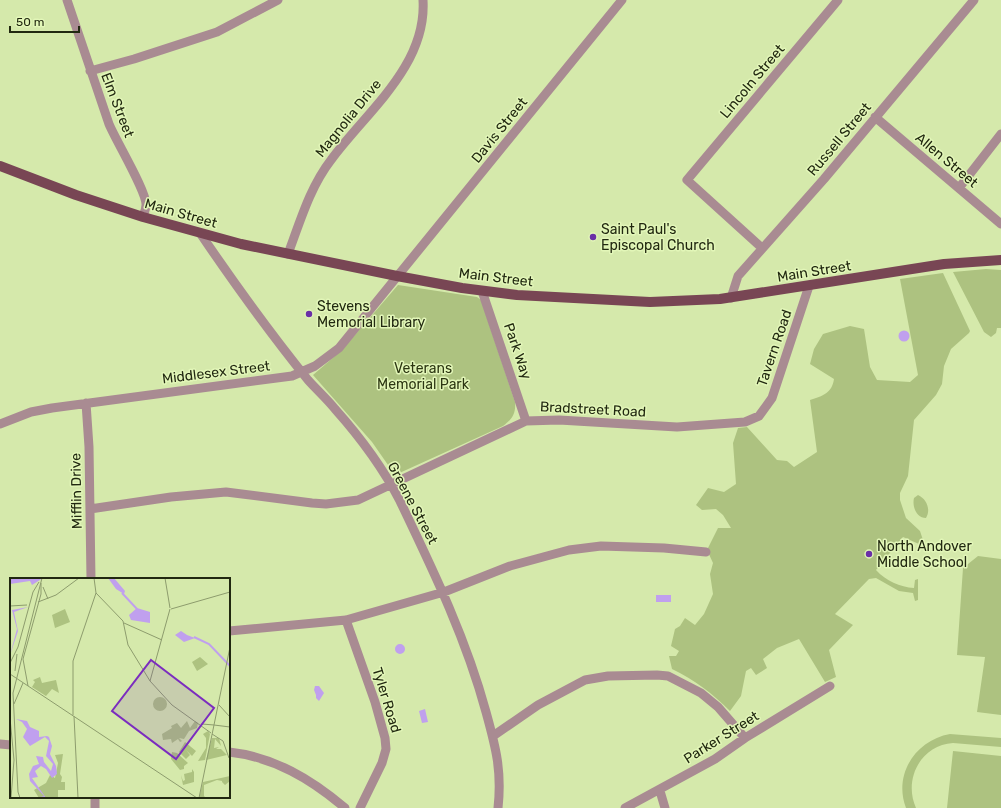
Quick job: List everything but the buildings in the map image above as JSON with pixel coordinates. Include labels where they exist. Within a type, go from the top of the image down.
[{"type":"main road","name":"Main Street","points":[[0,166],[76,195],[143,217],[241,244],[397,276],[482,291],[549,297],[650,302],[731,298],[944,264],[999,258]]},
{"type":"street","name":"Elm Street","points":[[67,0],[116,142],[144,194],[146,205],[143,217]]},
{"type":"street","points":[[90,70],[134,59],[217,32],[278,0]]},
{"type":"street","name":"Magnolia Drive","points":[[288,254],[309,200],[322,173],[331,159],[363,123],[396,80],[408,61],[415,47],[423,18],[423,0]]},
{"type":"street","name":"Davis Street","points":[[397,276],[478,179],[622,0]]},
{"type":"street","name":"Lincoln Street","points":[[762,248],[687,180],[838,0]]},
{"type":"street","name":"Russell Street","points":[[731,298],[738,276],[824,179],[974,0]]},
{"type":"street","name":"Allen Street","points":[[875,117],[1001,224]]},
{"type":"street","points":[[959,188],[1001,134]]},
{"type":"street","name":"Greene Street","points":[[200,233],[229,275],[302,372],[353,431],[391,484],[444,592],[475,673],[493,736],[500,773],[498,808]]},
{"type":"street","name":"Middlesex Street","points":[[0,423],[32,412],[86,403],[284,377],[302,372],[315,366],[338,348],[397,276]]},
{"type":"street","name":"Tavern Road","points":[[759,416],[767,407],[776,390],[809,286]]},
{"type":"street","name":"Park Way","points":[[482,291],[526,421]]},
{"type":"street","name":"Mifflin Drive","points":[[86,403],[89,447],[91,578]]},
{"type":"street","name":"Bradstreet Road","points":[[90,508],[170,497],[226,492],[326,504],[358,500],[526,421],[558,420],[677,427],[745,422],[759,416]]},
{"type":"street","points":[[230,631],[346,620],[444,592],[510,566],[568,550],[601,546],[664,548],[706,552]]},
{"type":"street","name":"Tyler Road","points":[[346,620],[375,702],[385,738],[386,750],[382,763],[360,808]]},
{"type":"street","points":[[493,736],[538,705],[584,680],[608,676],[657,675],[668,676],[701,693],[718,707],[745,738]]},
{"type":"street","name":"Parker Street","points":[[626,808],[660,791],[715,759],[745,738],[830,686]]},
{"type":"street","points":[[0,744],[10,745]]},
{"type":"street","points":[[230,752],[264,759],[299,774],[345,808]]},
{"type":"street","points":[[660,791],[665,808]]},
{"type":"green space","points":[[986,269],[1001,270],[1001,328],[997,328],[996,333],[991,337],[984,332],[953,272]]},
{"type":"green space","points":[[943,273],[970,331],[951,349],[944,366],[942,384],[936,395],[914,420],[908,476],[900,493],[900,500],[906,518],[920,531],[923,540],[919,544],[903,537],[876,570],[894,583],[904,586],[914,588],[915,580],[918,579],[918,600],[915,601],[913,593],[899,591],[876,578],[869,579],[835,614],[853,625],[829,650],[836,677],[825,682],[799,639],[777,648],[763,659],[767,668],[756,675],[751,668],[746,671],[741,696],[730,711],[703,687],[672,669],[669,656],[676,656],[679,651],[671,646],[675,629],[680,626],[685,618],[695,625],[704,614],[713,594],[710,574],[713,563],[707,550],[718,528],[731,528],[723,515],[716,509],[702,510],[696,505],[708,488],[724,492],[736,484],[733,443],[738,428],[747,427],[777,460],[787,461],[794,467],[817,452],[810,400],[829,391],[834,379],[810,364],[814,349],[823,334],[850,326],[864,329],[870,367],[877,380],[910,382],[918,375],[900,279]]},
{"type":"green space","name":"Veterans Memorial Park","points":[[398,285],[477,297],[481,300],[515,402],[515,410],[513,416],[503,426],[395,475],[372,442],[313,375],[342,350]]},
{"type":"green space","points":[[918,495],[926,502],[928,512],[926,518],[917,514],[914,508],[914,498]]},
{"type":"green space","points":[[978,556],[1001,559],[1001,715],[977,712],[985,657],[957,655],[963,568]]},
{"type":"green space","points":[[950,734],[1001,738],[1001,747],[953,743],[942,745],[932,750],[918,765],[914,775],[912,786],[916,808],[906,808],[903,795],[903,783],[905,771],[910,760],[927,743]]},
{"type":"green space","points":[[953,751],[1001,756],[1001,808],[947,808]]},
{"type":"shaded area","points":[[904,330],[908,332],[910,336],[908,340],[904,342],[900,340],[898,336],[900,332]]},
{"type":"shaded area","points":[[656,595],[671,595],[671,602],[656,602]]},
{"type":"shaded area","points":[[398,644],[402,644],[404,645],[404,653],[398,654],[395,651],[395,647]]},
{"type":"shaded area","points":[[315,686],[319,686],[324,693],[319,701],[316,698],[314,690]]},
{"type":"shaded area","points":[[425,709],[428,722],[422,723],[419,711]]},
{"type":"place","name":"Saint Paul's Episcopal Church","points":[[593,237]]},
{"type":"place","name":"Stevens Memorial Library","points":[[309,314]]},
{"type":"place","name":"North Andover Middle School","points":[[869,554]]}]
